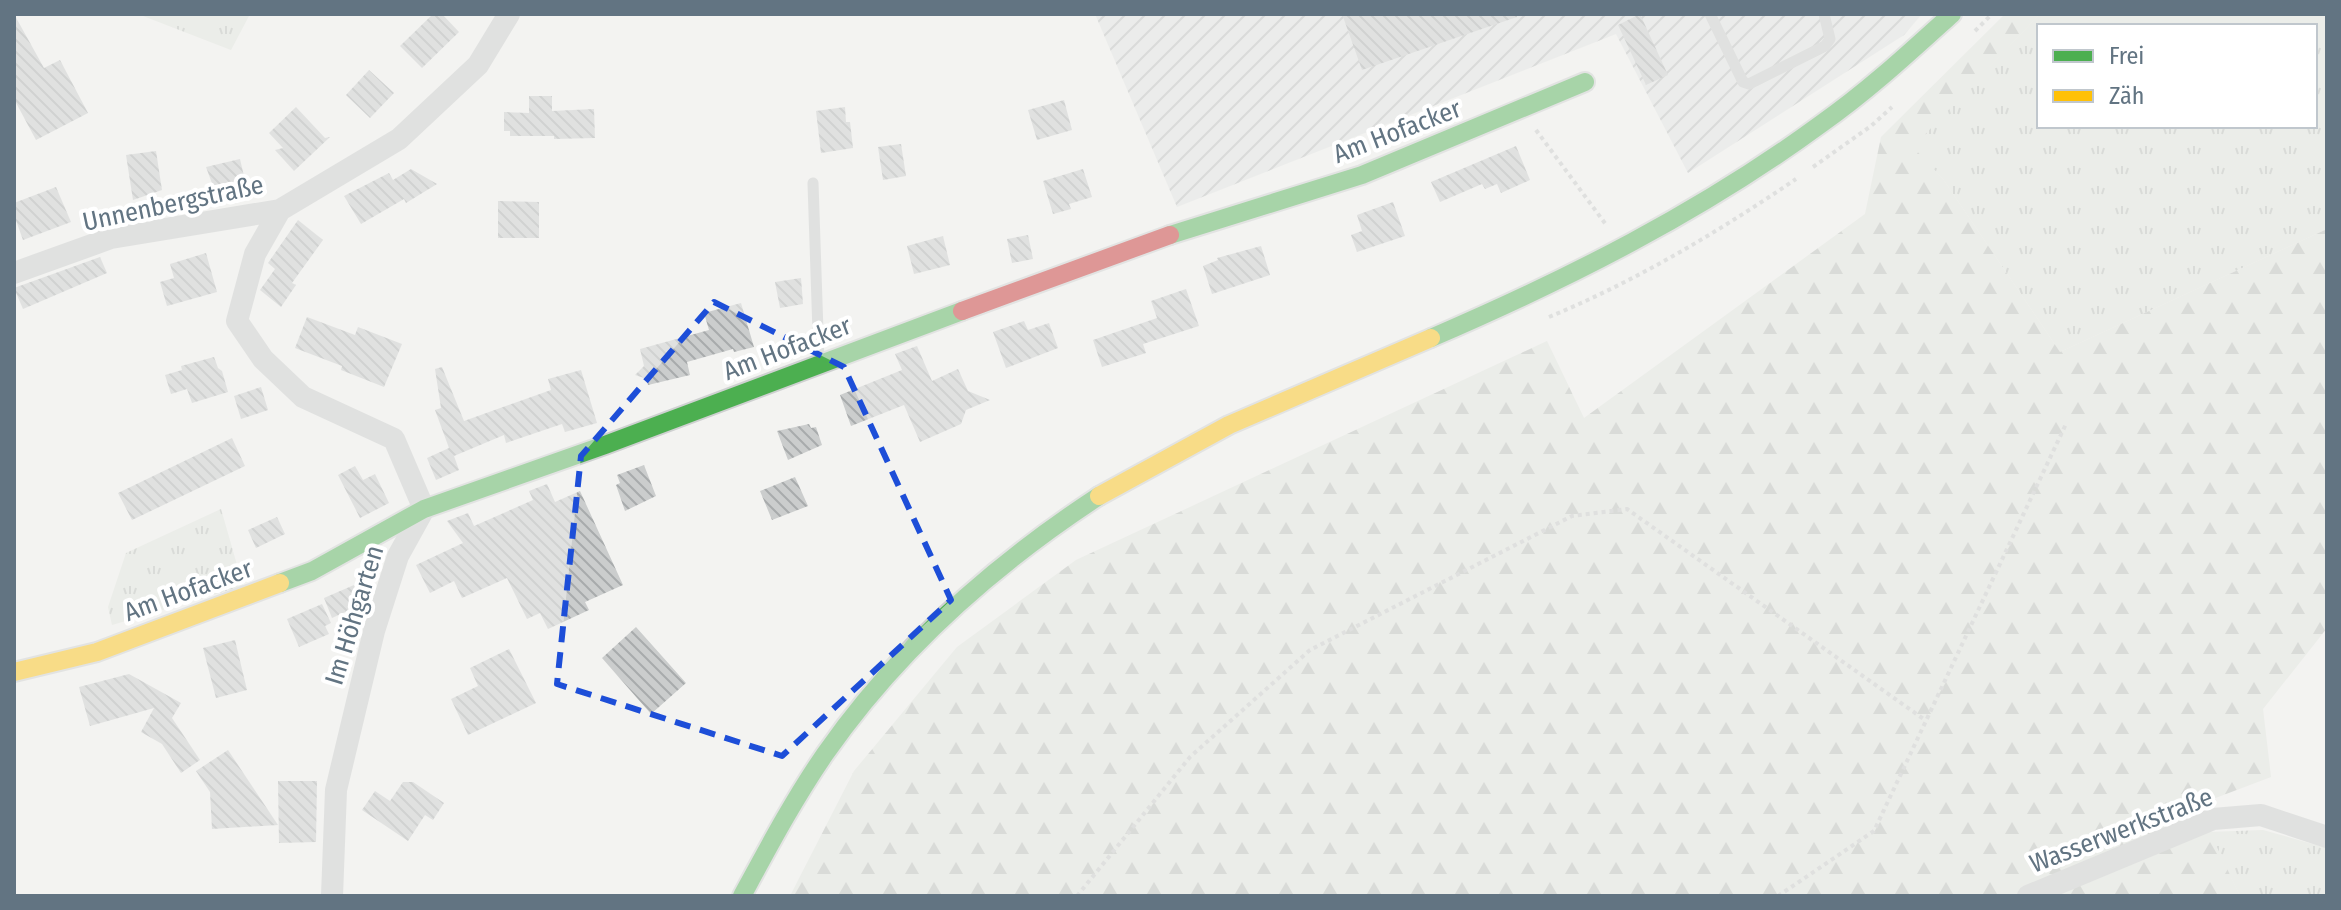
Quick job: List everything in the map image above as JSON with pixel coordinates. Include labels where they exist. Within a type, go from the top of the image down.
[{"type":"street","name":"Unnenbergstraße","points":[[14,273],[111,238],[280,210],[399,139],[478,65],[509,14]]},
{"type":"street","points":[[742,896],[817,763],[858,708],[929,627],[1011,555],[1115,485],[1189,445],[1372,361],[1531,294],[1623,247],[1754,171],[1860,95],[1952,14]]},
{"type":"street","name":"Am Hofacker","points":[[14,672],[97,652],[312,571],[424,509],[605,445],[1169,235],[1362,175],[1585,82]]},
{"type":"street","points":[[280,210],[255,254],[237,321],[263,359],[303,397],[394,439],[424,509]]},
{"type":"street","name":"Im Höhgarten","points":[[332,896],[339,775],[374,631],[398,556],[424,509]]},
{"type":"street","name":"Wasserwerkstraße","points":[[2028,896],[2213,819],[2261,815],[2327,837]]},
{"type":"lane","points":[[1710,14],[1743,82],[1749,84],[1825,46],[1830,39],[1824,14]]},
{"type":"lane","points":[[813,183],[819,363]]},
{"type":"path","points":[[1972,34],[1992,14]]},
{"type":"path","points":[[1812,167],[1871,126],[1893,106]]},
{"type":"path","points":[[1520,109],[1623,247]]},
{"type":"path","points":[[1548,318],[1629,281],[1689,247],[1801,175]]},
{"type":"path","points":[[1778,896],[1874,831],[2066,424]]},
{"type":"path","points":[[1077,896],[1190,757],[1310,650],[1572,516],[1627,509],[1925,720]]},
{"type":"highlighted area","points":[[714,302],[844,367],[951,600],[782,756],[557,684],[581,456]]},
{"type":"shaded area","points":[[1095,14],[1922,14],[1904,35],[1688,173],[1616,34],[1177,207]]},
{"type":"green space","points":[[138,14],[250,14],[231,50]]},
{"type":"green space","points":[[2005,14],[2040,14],[1913,147],[1943,179],[2060,352],[2327,229],[2327,628],[2263,709],[2271,777],[2197,805],[2240,896],[790,896],[854,771],[957,647],[1076,560],[1547,341],[1584,418],[1865,214],[1881,137]]},
{"type":"green space","points":[[2040,14],[2327,14],[2327,229],[2060,352],[1943,179],[1912,147]]},
{"type":"green space","points":[[221,509],[243,586],[112,625],[108,607],[126,553]]},
{"type":"green space","points":[[2263,830],[2327,848],[2327,896],[2240,896],[2209,832]]},
{"type":"building","points":[[14,14],[44,68],[60,60],[88,113],[36,140],[14,99]]},
{"type":"building","points":[[433,14],[442,14],[459,32],[422,68],[400,46]]},
{"type":"building","points":[[1342,14],[1517,14],[1517,17],[1362,70]]},
{"type":"building","points":[[1640,14],[1668,75],[1646,85],[1618,25]]},
{"type":"building","points":[[369,70],[394,93],[370,118],[346,95]]},
{"type":"building","points":[[529,96],[552,96],[552,111],[594,109],[595,138],[510,136],[510,131],[504,131],[504,112],[529,113]]},
{"type":"building","points":[[1064,100],[1072,130],[1037,140],[1028,110]]},
{"type":"building","points":[[296,107],[325,138],[330,137],[294,171],[275,150],[283,148],[269,133]]},
{"type":"building","points":[[845,107],[853,148],[821,153],[816,111]]},
{"type":"building","points":[[901,144],[906,176],[883,180],[878,147]]},
{"type":"building","points":[[1516,146],[1530,180],[1501,193],[1497,184],[1485,189],[1482,184],[1440,202],[1431,182]]},
{"type":"building","points":[[156,151],[162,190],[133,200],[126,155]]},
{"type":"building","points":[[240,159],[247,189],[217,197],[206,167]]},
{"type":"building","points":[[411,169],[437,184],[361,224],[344,196],[389,173],[393,180]]},
{"type":"building","points":[[1083,169],[1092,197],[1069,204],[1071,209],[1053,214],[1043,181]]},
{"type":"building","points":[[56,187],[71,222],[23,240],[14,215],[14,203]]},
{"type":"building","points":[[498,201],[539,202],[539,238],[498,238]]},
{"type":"building","points":[[1393,202],[1405,236],[1357,252],[1351,235],[1362,231],[1357,215]]},
{"type":"building","points":[[298,220],[323,240],[292,283],[296,285],[281,307],[260,290],[275,269],[268,263]]},
{"type":"building","points":[[1028,235],[1033,259],[1012,263],[1007,239]]},
{"type":"building","points":[[943,236],[950,265],[914,274],[907,246]]},
{"type":"building","points":[[1261,246],[1270,275],[1212,294],[1203,266],[1217,258]]},
{"type":"building","points":[[206,253],[217,292],[167,306],[160,282],[174,278],[170,264]]},
{"type":"building","points":[[100,257],[107,273],[23,309],[14,288]]},
{"type":"building","points":[[801,278],[803,304],[780,308],[775,282]]},
{"type":"building","points":[[1186,289],[1199,326],[1143,344],[1146,353],[1102,367],[1093,340],[1157,318],[1151,301]]},
{"type":"building","points":[[741,303],[754,347],[734,352],[733,349],[687,362],[690,375],[648,385],[647,379],[635,375],[644,366],[640,349],[709,330],[704,313]]},
{"type":"building","points":[[307,317],[355,335],[358,327],[402,344],[384,387],[295,348]]},
{"type":"building","points":[[1024,321],[1028,330],[1049,323],[1058,348],[1006,368],[993,332]]},
{"type":"building","points":[[917,346],[932,381],[958,369],[968,391],[990,400],[966,410],[961,424],[920,442],[904,405],[851,426],[840,395],[902,370],[895,354]]},
{"type":"building","points":[[214,357],[228,392],[192,403],[187,389],[171,394],[165,375],[182,370],[181,366]]},
{"type":"building","points":[[442,367],[464,421],[551,390],[548,379],[581,370],[597,423],[565,432],[562,424],[506,443],[504,435],[454,456],[459,470],[436,480],[427,458],[449,448],[435,410],[441,408],[435,369]]},
{"type":"building","points":[[261,387],[268,410],[241,419],[234,396]]},
{"type":"building","points":[[809,424],[811,428],[816,427],[822,445],[788,460],[777,431]]},
{"type":"building","points":[[232,438],[245,466],[132,520],[118,493]]},
{"type":"building","points":[[644,465],[656,496],[625,511],[616,485],[620,483],[617,475]]},
{"type":"building","points":[[355,466],[363,480],[375,474],[389,503],[360,518],[338,475]]},
{"type":"building","points":[[795,477],[808,506],[772,520],[760,491]]},
{"type":"building","points":[[547,484],[555,502],[580,491],[623,585],[585,602],[589,610],[548,629],[540,613],[527,619],[507,578],[462,598],[454,581],[430,593],[416,565],[463,543],[447,521],[468,513],[474,526],[533,500],[529,491]]},
{"type":"building","points":[[277,517],[285,534],[256,548],[248,530]]},
{"type":"building","points":[[354,585],[363,604],[332,618],[324,598]]},
{"type":"building","points":[[322,604],[331,623],[325,626],[329,634],[299,647],[287,619]]},
{"type":"building","points":[[636,627],[686,683],[651,714],[602,658]]},
{"type":"building","points":[[235,640],[247,690],[216,698],[203,648]]},
{"type":"building","points":[[509,649],[536,703],[468,735],[451,699],[478,686],[470,668]]},
{"type":"building","points":[[129,674],[181,703],[172,718],[200,760],[181,773],[162,744],[141,732],[154,708],[90,726],[79,687]]},
{"type":"building","points":[[228,750],[278,825],[212,829],[210,792],[196,771]]},
{"type":"building","points":[[278,781],[317,781],[316,842],[279,843]]},
{"type":"building","points":[[403,782],[413,782],[444,803],[433,820],[425,815],[408,841],[362,810],[375,791],[390,801]]},
{"type":"traffic: fast","points":[[1431,338],[1583,268],[1729,186],[1838,111],[1952,14]]},
{"type":"traffic: fast","points":[[1170,235],[1362,175],[1585,82]]},
{"type":"traffic: fast","points":[[280,583],[312,571],[424,509],[605,445],[962,311]]},
{"type":"traffic: fast","points":[[742,896],[825,754],[884,679],[949,612],[985,581],[1021,551],[1099,496]]},
{"type":"traffic: slow","points":[[1099,496],[1229,425],[1431,338]]},
{"type":"traffic: slow","points":[[14,672],[97,652],[280,583]]},
{"type":"traffic: jam","points":[[962,311],[1170,235]]}]
